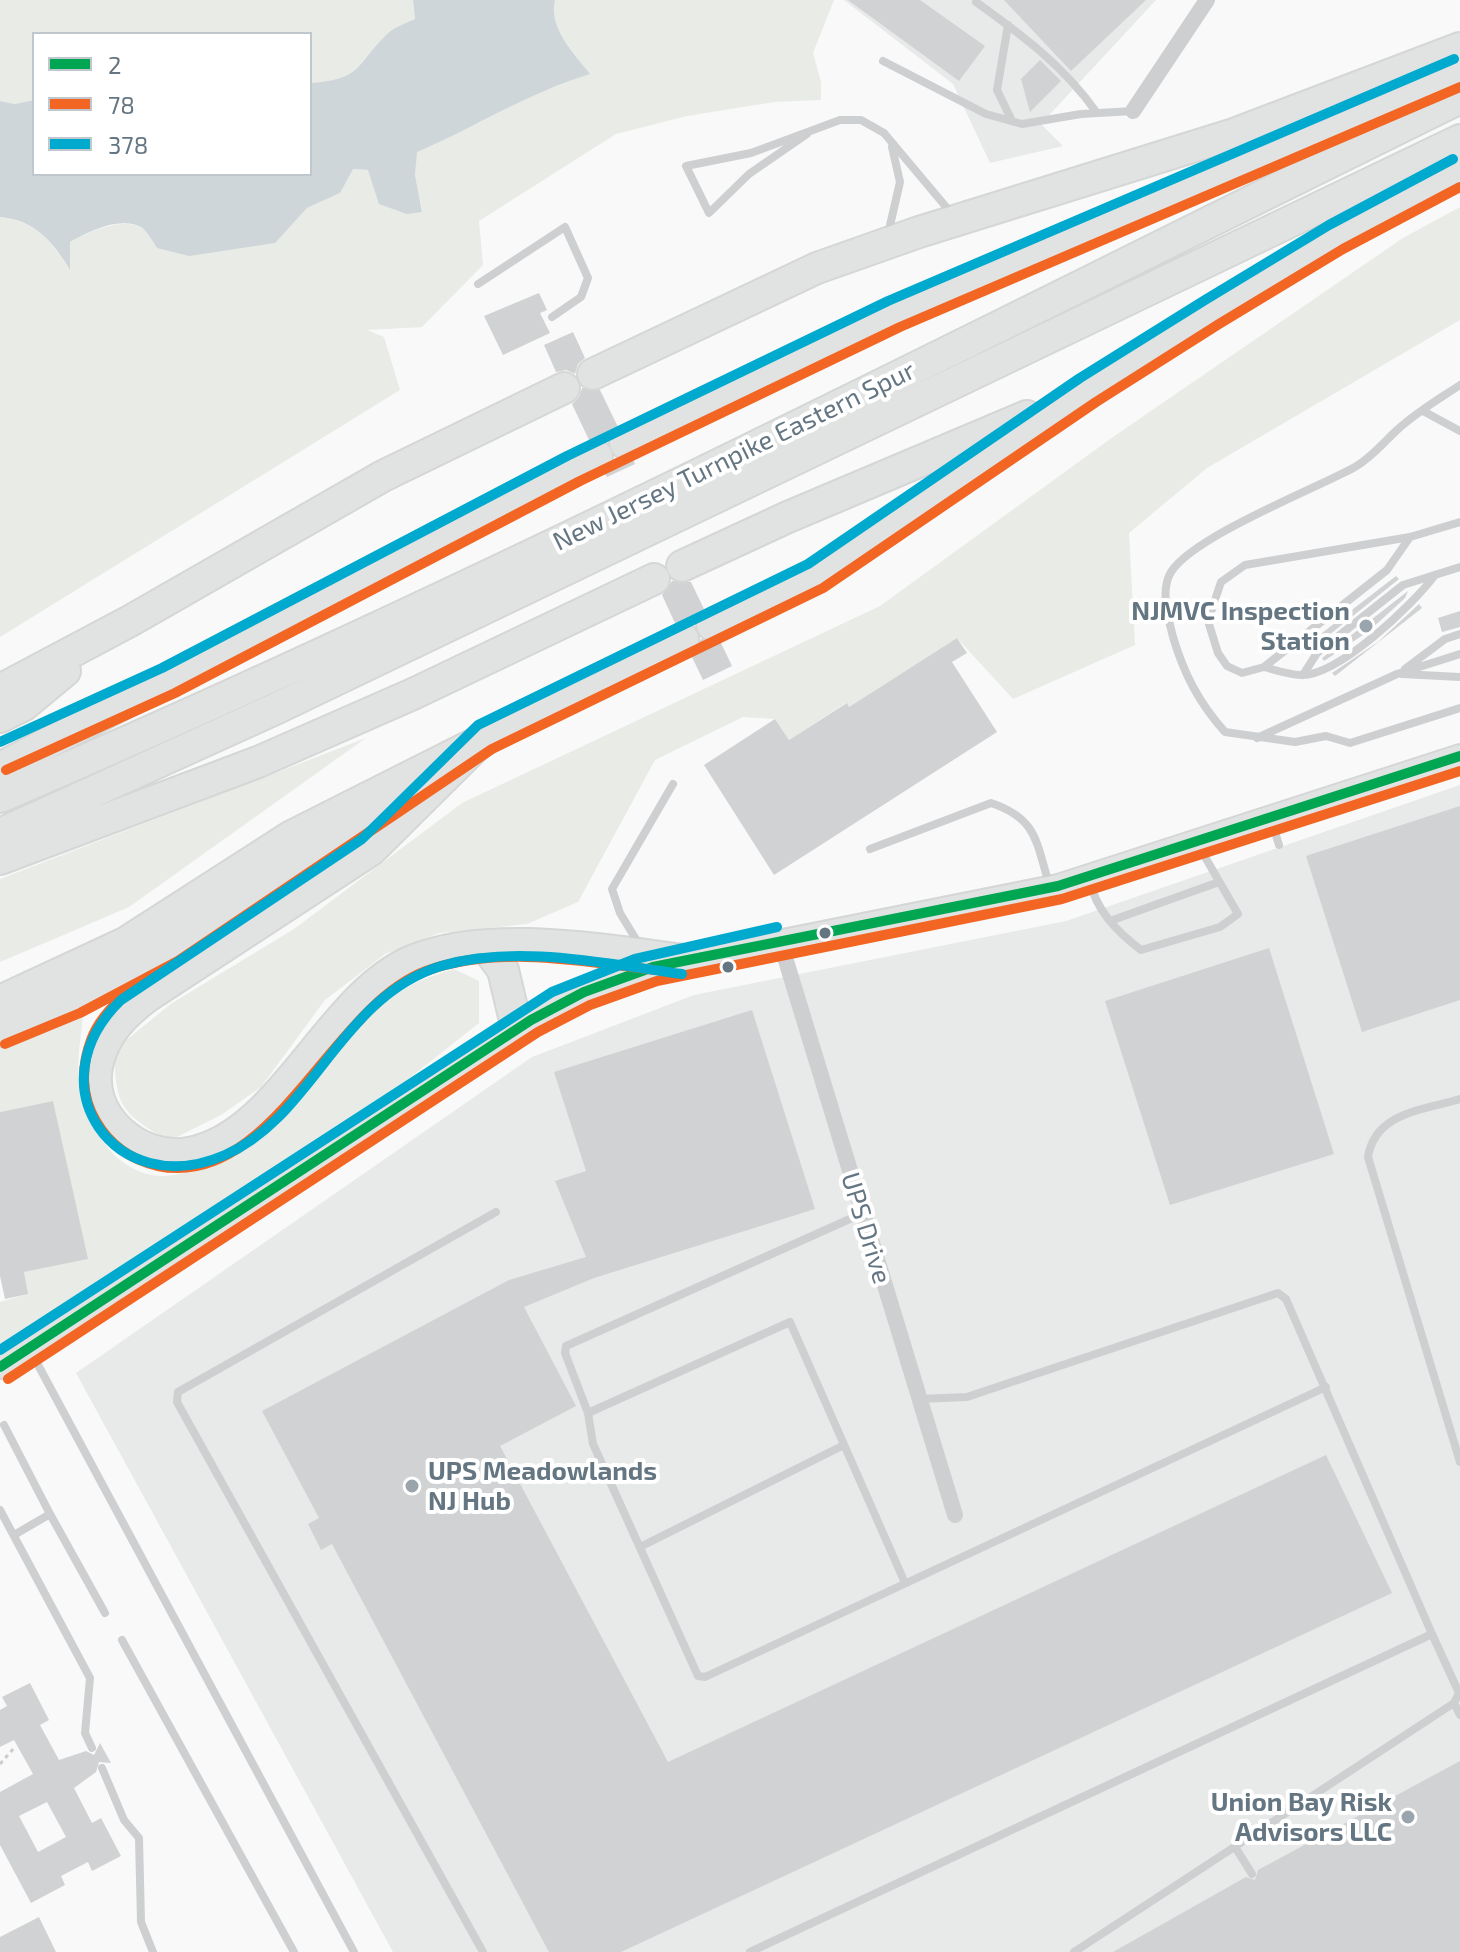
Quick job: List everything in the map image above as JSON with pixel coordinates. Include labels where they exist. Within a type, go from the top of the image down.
[{"type":"highway","points":[[593,374],[743,300],[887,243],[1234,134],[1460,48]]},
{"type":"highway","points":[[625,443],[946,290],[1138,212],[1460,72]]},
{"type":"highway","name":"New Jersey Turnpike Eastern Spur","points":[[0,797],[345,641],[911,371],[1460,98]]},
{"type":"highway","name":"New Jersey Turnpike Eastern Spur","points":[[0,834],[275,709],[1460,140]]},
{"type":"highway","points":[[712,625],[815,576],[1088,390],[1281,269],[1460,171]]},
{"type":"highway","points":[[0,690],[130,621],[369,483],[564,388]]},
{"type":"highway","points":[[682,566],[788,517],[1088,390]]},
{"type":"highway","points":[[0,768],[597,456]]},
{"type":"highway","points":[[0,859],[258,762],[413,694],[654,579]]},
{"type":"highway","points":[[0,717],[24,705],[130,621]]},
{"type":"highway","points":[[0,1001],[102,956],[184,908],[290,837],[683,639]]},
{"type":"highway","points":[[0,757],[168,681]]},
{"type":"highway","points":[[485,737],[371,850],[155,992],[123,1017],[105,1041],[95,1079],[103,1108],[120,1132],[145,1149],[176,1155],[208,1147],[236,1132],[262,1108],[356,1005],[395,970],[444,951],[509,945],[650,961],[684,960]]},
{"type":"highway","points":[[0,1031],[73,1001],[170,949],[485,737]]},
{"type":"highway","points":[[486,947],[503,970],[517,1029]]},
{"type":"main road","points":[[684,960],[1089,878],[1460,756]]},
{"type":"main road","points":[[0,1367],[517,1029],[584,992],[650,961]]},
{"type":"street","points":[[1133,111],[1207,0]]},
{"type":"street","name":"UPS Drive","points":[[780,941],[955,1515]]},
{"type":"lane","points":[[976,2],[1034,43],[1078,86],[1097,113]]},
{"type":"lane","points":[[1008,25],[997,90],[1012,121]]},
{"type":"lane","points":[[883,61],[986,114],[1022,124],[1133,111]]},
{"type":"lane","points":[[807,134],[749,174],[709,213],[686,166],[751,153],[831,123],[852,119],[870,123],[889,138],[958,221]]},
{"type":"lane","points":[[887,243],[900,182],[889,138]]},
{"type":"lane","points":[[478,284],[565,227],[588,278],[581,297],[552,317]]},
{"type":"lane","points":[[1460,385],[1354,467],[1316,483],[1202,545],[1171,572],[1166,585],[1168,620],[1192,688],[1225,732],[1256,739],[1295,742],[1326,736],[1350,743],[1460,708]]},
{"type":"lane","points":[[1423,411],[1459,425]]},
{"type":"lane","points":[[1410,537],[1387,570],[1264,667],[1242,673],[1227,666],[1218,653],[1208,621],[1221,582],[1256,561],[1410,537],[1460,522]]},
{"type":"lane","points":[[1302,676],[1317,653],[1403,585],[1460,567]]},
{"type":"lane","points":[[1264,667],[1302,676],[1329,669],[1416,601],[1435,575]]},
{"type":"lane","points":[[1397,674],[1445,639],[1460,634]]},
{"type":"lane","points":[[1256,739],[1397,674],[1460,654]]},
{"type":"lane","points":[[1397,674],[1460,677]]},
{"type":"lane","points":[[650,961],[620,913],[612,889],[673,784]]},
{"type":"lane","points":[[870,849],[991,803],[1009,809],[1029,823],[1050,888]]},
{"type":"lane","points":[[1270,817],[1279,845]]},
{"type":"lane","points":[[1089,878],[1093,898],[1119,934],[1141,950],[1220,927],[1238,914],[1196,842]]},
{"type":"lane","points":[[1110,921],[1219,882]]},
{"type":"lane","points":[[1460,1099],[1393,1118],[1381,1126],[1370,1146],[1368,1157],[1460,1462]]},
{"type":"lane","points":[[483,1952],[177,1402],[178,1392],[496,1212]]},
{"type":"lane","points":[[861,1214],[566,1346],[565,1353],[588,1413],[593,1444],[698,1676],[705,1677],[1326,1387]]},
{"type":"lane","points":[[919,1399],[967,1397],[1278,1293],[1286,1299],[1326,1387],[1459,1693],[1454,1703],[1074,1952]]},
{"type":"lane","points":[[588,1413],[790,1322],[905,1583]]},
{"type":"lane","points":[[29,1348],[354,1952]]},
{"type":"lane","points":[[4,1425],[105,1613]]},
{"type":"lane","points":[[640,1547],[844,1445]]},
{"type":"lane","points":[[0,1510],[90,1678],[85,1733],[92,1748]]},
{"type":"lane","points":[[14,1535],[50,1514]]},
{"type":"lane","points":[[750,1952],[1432,1634]]},
{"type":"lane","points":[[122,1640],[294,1952]]},
{"type":"lane","points":[[1454,1703],[1460,1715]]},
{"type":"lane","points":[[102,1768],[124,1820],[139,1838],[141,1922],[153,1952]]},
{"type":"lane","points":[[1235,1847],[1252,1874]]},
{"type":"path","points":[[0,1764],[14,1748]]},
{"type":"shaded area","points":[[0,0],[413,0],[415,19],[390,32],[356,69],[340,78],[312,83],[312,32],[32,32],[32,100],[15,104],[0,101]]},
{"type":"shaded area","points":[[413,0],[555,0],[555,20],[559,30],[590,74],[524,100],[417,152],[415,175],[422,212],[407,214],[379,204],[368,170],[353,169],[340,193],[307,208],[275,243],[189,256],[157,248],[141,227],[114,224],[70,242],[70,270],[42,234],[23,223],[0,217],[0,101],[15,104],[32,100],[32,176],[312,176],[312,83],[349,74],[390,32],[415,19]]},
{"type":"shaded area","points":[[555,0],[834,0],[813,53],[821,82],[821,100],[774,102],[687,116],[616,134],[479,221],[483,265],[422,327],[367,330],[384,337],[400,390],[0,637],[0,217],[32,227],[56,249],[69,269],[70,242],[95,230],[116,225],[142,228],[157,248],[274,243],[307,208],[340,193],[352,169],[368,170],[422,211],[415,175],[416,152],[545,91],[589,74],[559,30],[555,20]]},
{"type":"shaded area","points":[[844,0],[1156,0],[1041,124],[1063,146],[990,163],[953,84]]},
{"type":"shaded area","points":[[1460,207],[1460,320],[1207,468],[1129,533],[1135,645],[1013,699],[957,638],[849,707],[846,703],[789,740],[775,719],[743,717],[655,760],[578,902],[527,924],[439,933],[385,954],[325,1000],[261,1087],[221,1115],[169,1141],[140,1123],[124,1106],[119,1096],[114,1050],[172,1003],[294,929],[462,803],[880,606],[1113,437],[1403,238]]},
{"type":"shaded area","points":[[366,738],[129,907],[0,962],[0,879]]},
{"type":"shaded area","points":[[1460,785],[1460,1952],[393,1952],[76,1373],[532,1057],[694,995],[1066,921]]},
{"type":"shaded area","points":[[454,969],[479,981],[479,1023],[407,1080],[0,1347],[0,1302],[27,1294],[24,1272],[87,1259],[53,1101],[0,1112],[0,1046],[83,1013],[78,1072],[82,1096],[95,1129],[105,1144],[130,1167],[146,1174],[178,1174],[223,1155],[264,1125],[374,1008],[418,982]]},
{"type":"building","points":[[848,0],[920,0],[985,46],[959,81]]},
{"type":"building","points":[[1004,0],[1146,0],[1071,71]]},
{"type":"building","points":[[1040,60],[1061,81],[1030,112],[1021,79]]},
{"type":"building","points":[[539,293],[547,310],[540,313],[550,333],[503,355],[484,316]]},
{"type":"building","points":[[573,332],[585,358],[578,364],[575,374],[566,370],[556,372],[544,345]]},
{"type":"building","points":[[582,388],[600,390],[618,427],[607,441],[589,440],[572,404]]},
{"type":"building","points":[[615,458],[633,459],[635,464],[607,477],[604,472]]},
{"type":"building","points":[[1396,576],[1399,579],[1313,648],[1309,643]]},
{"type":"building","points":[[672,581],[691,582],[704,609],[697,615],[694,625],[685,621],[675,623],[662,595]]},
{"type":"building","points":[[1408,591],[1405,598],[1369,631],[1324,661],[1322,658]]},
{"type":"building","points":[[1419,604],[1422,608],[1335,676],[1332,673],[1378,642]]},
{"type":"building","points":[[1460,611],[1460,627],[1442,632],[1438,618]]},
{"type":"building","points":[[957,638],[967,653],[952,662],[997,732],[774,875],[704,765],[775,719],[789,740],[847,703],[849,707]]},
{"type":"building","points":[[701,639],[720,641],[732,666],[703,680],[691,655]]},
{"type":"building","points":[[1460,806],[1460,1000],[1362,1032],[1306,856]]},
{"type":"building","points":[[1269,948],[1334,1154],[1170,1205],[1105,1001]]},
{"type":"building","name":"UPS Meadowlands NJ Hub","points":[[752,1010],[815,1209],[594,1278],[524,1307],[576,1406],[500,1446],[668,1762],[1326,1455],[1392,1593],[621,1952],[549,1952],[332,1544],[321,1550],[308,1524],[319,1518],[262,1411],[509,1280],[586,1257],[555,1181],[586,1171],[554,1072]]},
{"type":"building","points":[[53,1101],[88,1259],[24,1272],[28,1294],[5,1299],[0,1276],[0,1112]]},
{"type":"building","points":[[30,1683],[49,1720],[40,1725],[59,1760],[86,1751],[94,1755],[100,1743],[111,1763],[99,1762],[96,1772],[74,1788],[92,1823],[101,1818],[121,1856],[92,1871],[88,1862],[61,1876],[65,1885],[31,1903],[0,1845],[0,1792],[33,1774],[14,1740],[0,1747],[0,1710],[7,1706],[2,1697]],"holes":[[[47,1802],[66,1837],[38,1852],[19,1816]]]},
{"type":"building","name":"Union Bay Risk Advisors LLC","points":[[1460,1761],[1460,1952],[1113,1952],[1246,1877],[1255,1880],[1258,1870]]},
{"type":"building","points":[[39,1917],[56,1952],[0,1952],[0,1937]]},
{"type":"transit line","name":"378","points":[[0,742],[162,668],[567,456],[888,301],[1454,59]]},
{"type":"transit line","name":"78","points":[[6,770],[175,693],[580,481],[900,327],[1460,87]]},
{"type":"transit line","name":"378","points":[[682,974],[531,956],[470,960],[441,966],[406,981],[377,1003],[351,1029],[282,1114],[255,1137],[225,1155],[185,1166],[150,1163],[121,1149],[99,1127],[86,1099],[85,1067],[96,1033],[121,1000],[362,839],[478,725],[808,564],[1080,378],[1329,225],[1453,159]]},
{"type":"transit line","name":"78","points":[[5,1044],[80,1013],[178,961],[492,749],[823,588],[1096,402],[1219,324],[1343,249],[1460,187]]},
{"type":"transit line","name":"2","points":[[0,1367],[531,1020],[584,992],[653,967],[1058,886],[1460,756]]},
{"type":"transit line","name":"78","points":[[8,1379],[538,1032],[590,1005],[657,981],[1062,899],[1460,771]]},
{"type":"transit line","name":"378","points":[[0,1350],[552,992],[635,959],[777,927]]},
{"type":"transit line","name":"78","points":[[174,963],[126,995],[105,1015],[91,1040],[84,1071],[87,1102],[102,1130],[122,1150],[158,1166],[198,1166],[235,1151],[268,1124],[360,1020],[392,990],[426,971],[453,963],[510,957],[540,957],[654,970]]},
{"type":"place","name":"NJMVC Inspection Station","points":[[1366,626]]},
{"type":"place","name":"UPS Meadowlands NJ Hub","points":[[412,1486]]},
{"type":"place","name":"Union Bay Risk Advisors LLC","points":[[1408,1817]]}]
